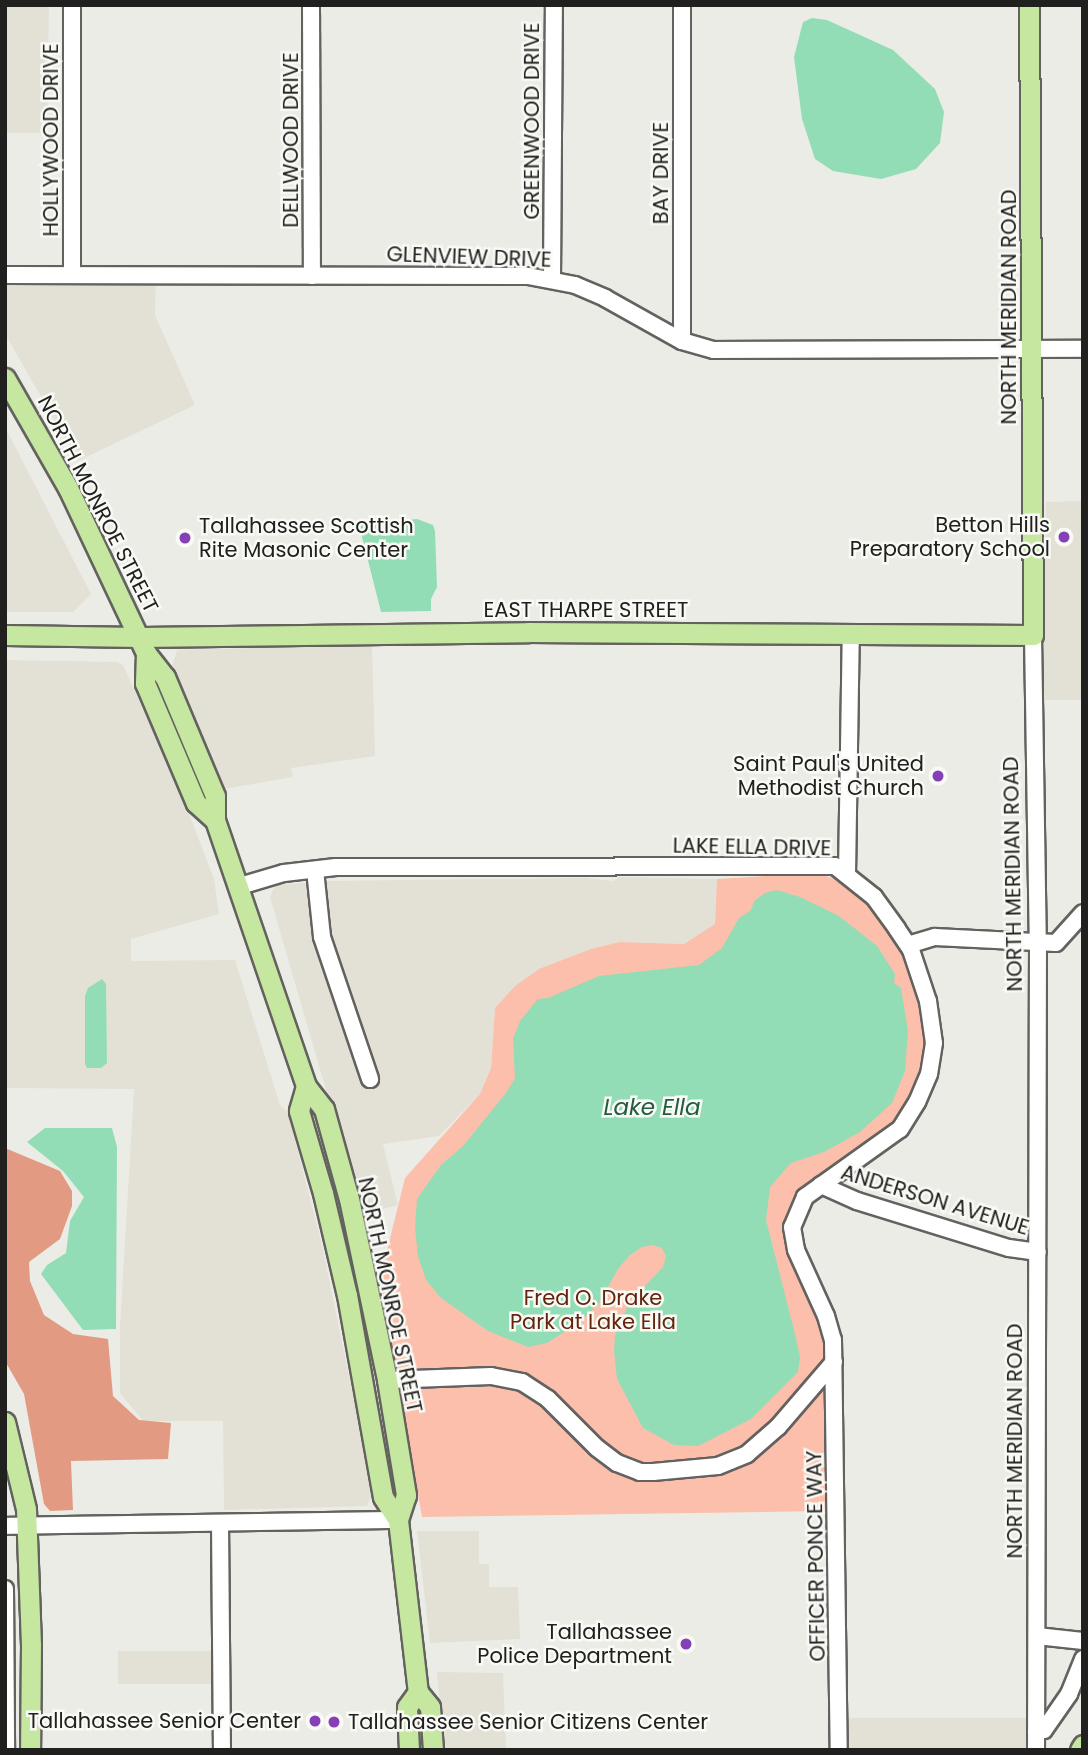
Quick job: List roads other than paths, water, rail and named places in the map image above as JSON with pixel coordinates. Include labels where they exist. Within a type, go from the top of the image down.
[{"type":"main road","name":"NORTH MERIDIAN ROAD","points":[[1029,5],[1033,635]]},
{"type":"main road","name":"NORTH MONROE STREET","points":[[5,378],[68,488],[143,645],[145,683],[196,803],[215,820],[240,886],[306,1086],[324,1109],[328,1121],[349,1199],[387,1380],[406,1495],[398,1520],[418,1692],[430,1707],[433,1750]]},
{"type":"main road","name":"EAST THARPE STREET","points":[[5,635],[143,645],[504,632],[1033,635]]},
{"type":"main road","name":"NORTH MONROE STREET","points":[[306,1086],[299,1111],[323,1194],[363,1380],[383,1497],[398,1520]]},
{"type":"main road","points":[[363,1380],[387,1380]]},
{"type":"main road","points":[[5,1422],[22,1484],[27,1526],[30,1750]]},
{"type":"main road","name":"NORTH MONROE STREET","points":[[409,1750],[407,1707],[418,1692]]},
{"type":"main road","points":[[1080,1750],[1083,1745]]},
{"type":"street","name":"HOLLYWOOD DRIVE","points":[[72,5],[72,275]]},
{"type":"street","name":"DELLWOOD DRIVE","points":[[311,5],[312,276]]},
{"type":"street","name":"GREENWOOD DRIVE","points":[[552,279],[554,5]]},
{"type":"street","name":"BAY DRIVE","points":[[682,5],[682,341]]},
{"type":"street","name":"GLENVIEW DRIVE","points":[[5,275],[528,276],[552,279],[605,298],[682,341],[714,350],[756,352],[1083,349]]},
{"type":"street","points":[[847,874],[851,633]]},
{"type":"street","name":"NORTH MERIDIAN ROAD","points":[[1033,635],[1038,944],[1037,1745]]},
{"type":"street","name":"LAKE ELLA DRIVE","points":[[240,886],[284,873],[316,870],[810,865],[835,866],[847,874],[874,897],[908,945],[919,970],[933,1023],[934,1043],[929,1074],[918,1102],[900,1129],[881,1146],[821,1185],[799,1204],[792,1227],[793,1240],[829,1324],[834,1362]]},
{"type":"street","points":[[316,870],[322,937],[370,1079]]},
{"type":"street","points":[[908,945],[935,937],[1056,943],[1083,913]]},
{"type":"street","name":"ANDERSON AVENUE","points":[[821,1185],[835,1194],[1009,1248],[1038,1252]]},
{"type":"street","points":[[387,1380],[491,1376],[522,1382],[548,1399],[597,1448],[617,1463],[640,1472],[653,1472],[718,1466],[747,1454],[778,1427],[834,1362]]},
{"type":"street","name":"OFFICER PONCE WAY","points":[[834,1362],[839,1750]]},
{"type":"street","points":[[5,1526],[398,1520]]},
{"type":"street","points":[[220,1523],[222,1750]]},
{"type":"street","points":[[5,1589],[6,1750]]},
{"type":"street","points":[[1037,1636],[1083,1641]]},
{"type":"street","points":[[1037,1745],[1044,1730],[1069,1695],[1083,1658]]},
{"type":"water","points":[[812,18],[827,20],[893,50],[935,89],[944,112],[940,143],[916,169],[881,179],[833,171],[815,159],[802,119],[794,57],[803,22]]},
{"type":"water","points":[[417,519],[433,525],[435,531],[437,587],[431,599],[431,611],[381,612],[359,525]]},
{"type":"water","name":"Lake Ella","points":[[777,890],[800,897],[839,916],[877,946],[895,974],[894,983],[901,988],[908,1031],[905,1071],[892,1103],[860,1132],[824,1152],[791,1163],[770,1187],[766,1220],[800,1357],[798,1372],[751,1419],[698,1446],[674,1445],[643,1428],[617,1379],[614,1350],[615,1336],[629,1303],[663,1267],[666,1256],[662,1248],[653,1245],[642,1247],[630,1255],[618,1269],[598,1305],[575,1325],[547,1343],[528,1347],[488,1331],[441,1298],[426,1280],[418,1256],[415,1228],[417,1199],[441,1165],[463,1146],[506,1093],[515,1078],[513,1039],[520,1021],[538,999],[548,998],[599,976],[699,965],[722,948],[739,918],[750,911],[755,900],[765,893]]},
{"type":"water","points":[[102,979],[106,984],[107,1063],[101,1068],[87,1068],[85,996],[88,988]]},
{"type":"water","points":[[45,1128],[112,1128],[117,1147],[116,1329],[83,1330],[41,1274],[47,1265],[66,1253],[70,1221],[84,1197],[63,1171],[27,1142]]},
{"type":"place","name":"Betton Hills Preparatory School","points":[[1064,537]]},
{"type":"place","name":"Tallahassee Scottish Rite Masonic Center","points":[[185,538]]},
{"type":"place","name":"Saint Paul's United Methodist Church","points":[[938,776]]},
{"type":"place","name":"Tallahassee Police Department","points":[[686,1644]]},
{"type":"place","name":"Tallahassee Senior Center","points":[[315,1721]]},
{"type":"place","name":"Tallahassee Senior Citizens Center","points":[[334,1722]]},
{"type":"park label","name":"Fred O. Drake Park at Lake Ella","points":[[593,1310]]}]
